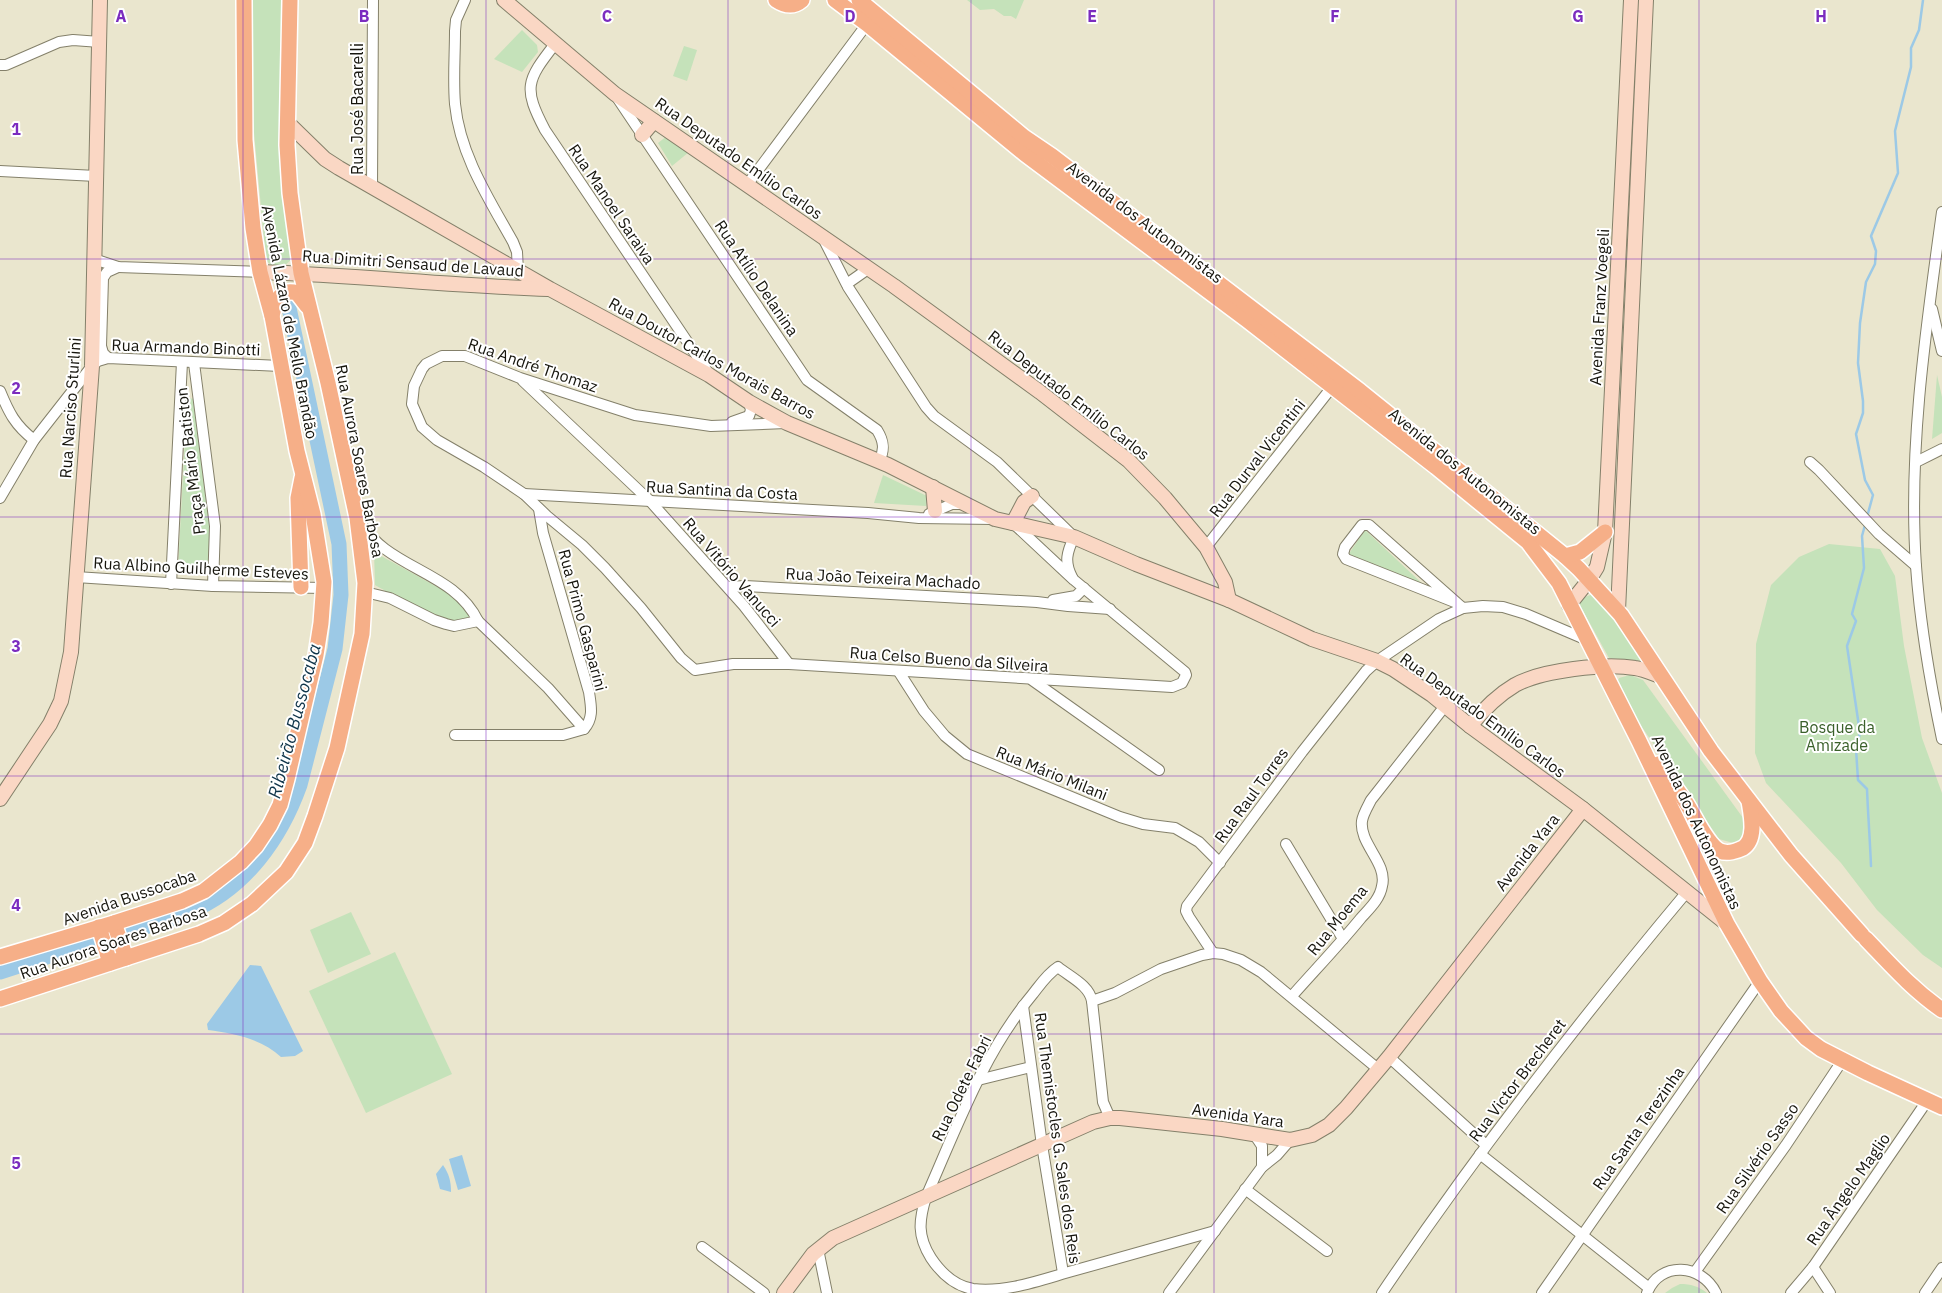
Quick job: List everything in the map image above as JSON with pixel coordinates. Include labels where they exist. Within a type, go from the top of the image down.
[{"type":"main road","name":"Avenida Lázaro de Mello Brandão","points":[[244,0],[245,140],[248,192],[260,272],[272,316],[280,366],[303,477],[315,524],[323,566],[324,588]]},
{"type":"main road","name":"Rua Aurora Soares Barbosa","points":[[0,998],[109,958],[199,934],[234,917],[267,891],[286,872],[305,843],[334,758],[362,634],[365,592],[356,518],[328,383],[301,273],[290,193],[288,122],[290,0]]},
{"type":"main road","points":[[776,0],[782,4],[790,5],[797,4],[802,0]]},
{"type":"main road","name":"Avenida dos Autonomistas","points":[[834,0],[867,24],[1025,154],[1159,253],[1436,467],[1528,542],[1559,583],[1639,741],[1726,924],[1760,981],[1781,1011],[1806,1038],[1842,1061],[1942,1107]]},
{"type":"main road","name":"Avenida dos Autonomistas","points":[[859,0],[1024,137],[1052,156],[1360,391],[1565,556],[1618,611],[1712,751],[1791,855],[1903,978],[1923,997],[1941,1009]]},
{"type":"main road","points":[[272,316],[277,299],[282,293],[288,291],[297,293],[309,309]]},
{"type":"main road","points":[[301,587],[298,498],[303,477]]},
{"type":"main road","points":[[1565,556],[1580,552],[1605,532]]},
{"type":"main road","name":"Avenida Bussocaba","points":[[0,957],[100,930],[182,901],[204,891],[241,862],[256,846],[280,805],[288,779],[316,655],[324,588]]},
{"type":"main road","points":[[1639,741],[1685,801],[1710,842],[1720,850],[1732,851],[1739,849],[1745,846],[1750,838],[1749,801]]},
{"type":"main road","points":[[115,925],[125,955]]},
{"type":"main road","points":[[100,930],[109,958]]},
{"type":"street","name":"Rua Narciso Sturlini","points":[[0,799],[50,724],[61,701],[71,652],[92,366],[100,0]]},
{"type":"street","name":"Rua José Bacarelli","points":[[372,188],[373,0]]},
{"type":"street","points":[[465,0],[456,20],[455,31],[456,105],[458,118],[465,146],[480,183],[517,252],[518,271],[511,278],[496,287]]},
{"type":"street","name":"Rua Deputado Emílio Carlos","points":[[504,0],[615,94],[868,268],[1040,392],[1130,461],[1206,548],[1226,582],[1228,600],[1312,639],[1377,661],[1407,677],[1582,809],[1726,924]]},
{"type":"street","name":"Avenida Franz Voegeli","points":[[1569,605],[1597,567],[1605,532],[1631,0]]},
{"type":"street","name":"Avenida Franz Voegeli","points":[[1618,611],[1646,0]]},
{"type":"street","points":[[747,185],[867,24]]},
{"type":"street","points":[[0,65],[13,62],[44,46],[59,42],[73,40],[100,42]]},
{"type":"street","name":"Rua Manoel Saraiva","points":[[555,44],[538,66],[529,86],[533,108],[544,130],[710,375]]},
{"type":"street","name":"Rua Atílio Delanina","points":[[615,94],[807,380],[876,430],[880,436],[884,452],[879,461]]},
{"type":"street","points":[[642,135],[654,121]]},
{"type":"street","name":"Rua Doutor Carlos Morais Barros","points":[[288,122],[325,159],[372,188],[550,289],[710,375],[749,402],[788,423],[879,461],[995,518],[1013,523],[1046,556],[1185,672]]},
{"type":"street","points":[[0,171],[96,176]]},
{"type":"street","points":[[1942,212],[1930,301],[1918,419],[1916,462],[1916,566],[1927,659],[1942,739]]},
{"type":"street","points":[[823,238],[847,285],[926,407],[934,416],[997,462],[1074,537]]},
{"type":"street","name":"Rua Dimitri Sensaud de Lavaud","points":[[94,259],[118,267],[301,273],[550,289]]},
{"type":"street","name":"Rua Narciso Sturlini","points":[[108,358],[100,346],[102,278],[107,272],[118,267]]},
{"type":"street","points":[[847,285],[868,268]]},
{"type":"street","points":[[1930,301],[1942,351]]},
{"type":"street","name":"Rua André Thomaz","points":[[701,670],[695,670],[689,666],[605,568],[524,494],[484,467],[437,440],[422,427],[412,404],[414,386],[422,369],[442,356],[465,356],[520,378],[635,415],[711,426],[788,423]]},
{"type":"street","name":"Rua Armando Binotti","points":[[92,366],[98,361],[108,358],[280,366]]},
{"type":"street","name":"Praça Mário Batiston","points":[[171,584],[182,362]]},
{"type":"street","name":"Praça Mário Batiston","points":[[194,363],[215,526],[213,586]]},
{"type":"street","points":[[0,498],[34,440],[92,366]]},
{"type":"street","name":"Rua Vitório Vanucci","points":[[520,378],[650,501],[728,587],[789,664]]},
{"type":"street","name":"Rua Durval Vicentini","points":[[1206,548],[1332,387]]},
{"type":"street","points":[[0,390],[10,415],[34,440]]},
{"type":"street","points":[[181,394],[197,394]]},
{"type":"street","name":"Rua André Thomaz","points":[[711,426],[737,421],[749,416],[751,410],[749,402]]},
{"type":"street","points":[[1916,462],[1942,449]]},
{"type":"street","points":[[1810,462],[1879,534],[1916,566]]},
{"type":"street","points":[[1608,470],[1625,471]]},
{"type":"street","points":[[933,487],[935,511]]},
{"type":"street","name":"Rua Santina da Costa","points":[[524,494],[868,513],[919,518],[975,520],[995,518]]},
{"type":"street","points":[[1032,496],[1024,502],[1013,523],[1074,537],[1136,564],[1228,600]]},
{"type":"street","name":"Rua Santina da Costa","points":[[919,518],[952,504],[970,505]]},
{"type":"street","name":"Rua Primo Gasparini","points":[[539,508],[544,533],[589,692],[590,720],[584,729]]},
{"type":"street","points":[[356,518],[370,536],[385,549],[457,593],[473,611],[478,621],[548,688],[584,729],[562,735],[455,735]]},
{"type":"street","points":[[1460,606],[1369,525],[1362,525],[1345,547],[1343,554],[1346,559],[1460,606],[1504,607],[1526,614],[1587,640]]},
{"type":"street","points":[[1074,537],[1066,557],[1068,569],[1074,580]]},
{"type":"street","points":[[1046,556],[1066,557]]},
{"type":"street","name":"Rua Albino Guilherme Esteves","points":[[76,577],[213,586],[324,588]]},
{"type":"street","name":"Rua João Teixeira Machado","points":[[728,587],[746,586],[1037,602],[1110,609]]},
{"type":"street","name":"Rua João Teixeira Machado","points":[[1037,602],[1070,598],[1076,596],[1084,588]]},
{"type":"street","points":[[365,592],[390,598],[446,624],[454,626],[478,621]]},
{"type":"street","name":"Rua Raul Torres","points":[[1213,953],[1188,917],[1186,909],[1332,712],[1377,661],[1460,606]]},
{"type":"street","name":"Rua Celso Bueno da Silveira","points":[[701,670],[733,664],[789,664],[1172,687],[1182,683],[1186,675],[1185,672]]},
{"type":"street","points":[[1470,726],[1494,700],[1514,686],[1532,677],[1557,672],[1601,668],[1636,668],[1660,676]]},
{"type":"street","name":"Rua Mário Milani","points":[[899,672],[936,726],[967,754],[1120,817],[1143,824],[1175,828],[1199,842],[1220,863]]},
{"type":"street","points":[[1032,680],[1159,770]]},
{"type":"street","name":"Rua Moema","points":[[1292,996],[1343,940],[1374,902],[1382,887],[1381,871],[1361,822],[1372,800],[1445,706]]},
{"type":"street","name":"Avenida Yara","points":[[784,1293],[818,1249],[833,1238],[1093,1122],[1110,1118],[1254,1134],[1290,1140],[1312,1135],[1329,1125],[1389,1057],[1582,809]]},
{"type":"street","points":[[1286,844],[1343,940]]},
{"type":"street","points":[[1686,893],[1697,886],[1701,873]]},
{"type":"street","name":"Rua Victor Brecheret","points":[[1382,1293],[1483,1150],[1618,974],[1686,893]]},
{"type":"street","points":[[1110,1118],[1103,1102],[1092,1001],[1115,993],[1161,969],[1213,953],[1232,956],[1261,972],[1378,1069]]},
{"type":"street","name":"Rua Odete Fabri","points":[[1092,1001],[1091,994],[1086,988],[1058,968],[1051,971],[1000,1039],[978,1080],[926,1197],[920,1216],[921,1232],[930,1256],[940,1270],[954,1282],[971,1289],[994,1291],[1029,1284],[1215,1231]]},
{"type":"street","name":"Rua Santa Terezinha","points":[[1542,1293],[1760,981]]},
{"type":"street","name":"Rua Themistocles G. Sales dos Reis","points":[[1023,1006],[1042,1145],[1063,1273]]},
{"type":"street","points":[[1389,1057],[1483,1150],[1648,1290],[1656,1280],[1675,1270],[1684,1269],[1695,1272],[1703,1277],[1716,1293]]},
{"type":"street","name":"Rua Silvério Sasso","points":[[1695,1272],[1772,1166],[1842,1061]]},
{"type":"street","points":[[978,1080],[1031,1067]]},
{"type":"street","name":"Rua Ângelo Maglio","points":[[1791,1293],[1812,1267],[1927,1101]]},
{"type":"street","points":[[1093,1122],[1103,1102]]},
{"type":"street","points":[[1254,1134],[1262,1146],[1262,1167]]},
{"type":"street","points":[[1168,1293],[1245,1188],[1262,1167],[1277,1155],[1290,1140]]},
{"type":"street","points":[[1245,1188],[1327,1251]]},
{"type":"street","points":[[702,1247],[764,1293]]},
{"type":"street","points":[[818,1249],[827,1293]]},
{"type":"street","points":[[1812,1267],[1830,1293]]},
{"type":"street","points":[[1925,1293],[1942,1268]]},
{"type":"green space","points":[[253,0],[283,0],[280,94],[282,157],[292,259],[284,266],[274,267],[266,261],[253,122]]},
{"type":"green space","points":[[967,0],[1024,0],[1016,19],[1011,16],[1004,16],[994,9],[980,10]]},
{"type":"green space","points":[[522,30],[537,45],[538,52],[522,72],[494,59]]},
{"type":"green space","points":[[684,46],[697,50],[687,81],[673,76]]},
{"type":"green space","points":[[667,136],[689,152],[672,166],[658,143]]},
{"type":"green space","points":[[1937,375],[1942,397],[1942,433],[1932,439]]},
{"type":"green space","points":[[189,398],[194,399],[211,527],[208,572],[178,569],[187,400]]},
{"type":"green space","points":[[883,475],[927,496],[926,506],[874,503]]},
{"type":"green space","points":[[1365,530],[1427,588],[1348,555]]},
{"type":"green space","name":"Bosque da Amizade","points":[[1829,544],[1880,549],[1895,576],[1904,646],[1922,738],[1942,793],[1942,968],[1923,955],[1877,910],[1841,863],[1766,783],[1755,753],[1756,644],[1771,585],[1799,557]]},
{"type":"green space","points":[[374,552],[459,599],[471,616],[460,620],[436,617],[409,605],[375,585]]},
{"type":"green space","points":[[1593,594],[1646,661],[1609,658],[1577,600]]},
{"type":"green space","points":[[1630,675],[1643,680],[1746,822],[1746,832],[1742,839],[1733,843],[1719,839],[1615,688],[1619,678]]},
{"type":"green space","points":[[351,912],[371,954],[328,973],[310,930]]},
{"type":"green space","points":[[395,952],[452,1074],[366,1113],[309,991]]},
{"type":"green space","points":[[1680,1284],[1694,1286],[1707,1293],[1665,1293]]},
{"type":"water","points":[[250,965],[261,966],[303,1051],[295,1056],[281,1057],[256,1041],[237,1035],[208,1030],[207,1024]]},
{"type":"water","points":[[462,1155],[471,1186],[458,1190],[449,1159]]},
{"type":"water","points":[[443,1165],[451,1184],[451,1192],[440,1189],[436,1174]]},
{"type":"waterway","points":[[1867,517],[1873,495],[1865,480],[1856,434],[1863,413],[1858,363],[1860,323],[1866,282],[1875,264],[1876,251],[1871,236],[1898,173],[1895,131],[1911,67],[1911,48],[1919,30],[1923,0]]},
{"type":"waterway","name":"Ribeirão Bussocaba","points":[[0,972],[171,919],[211,901],[229,889],[259,859],[272,842],[292,805],[300,785],[335,649],[341,595],[339,544],[288,303]]},
{"type":"waterway","points":[[1865,525],[1862,536],[1864,568],[1852,614],[1856,621],[1847,646],[1860,733],[1856,749],[1858,780],[1867,789],[1871,866]]}]
